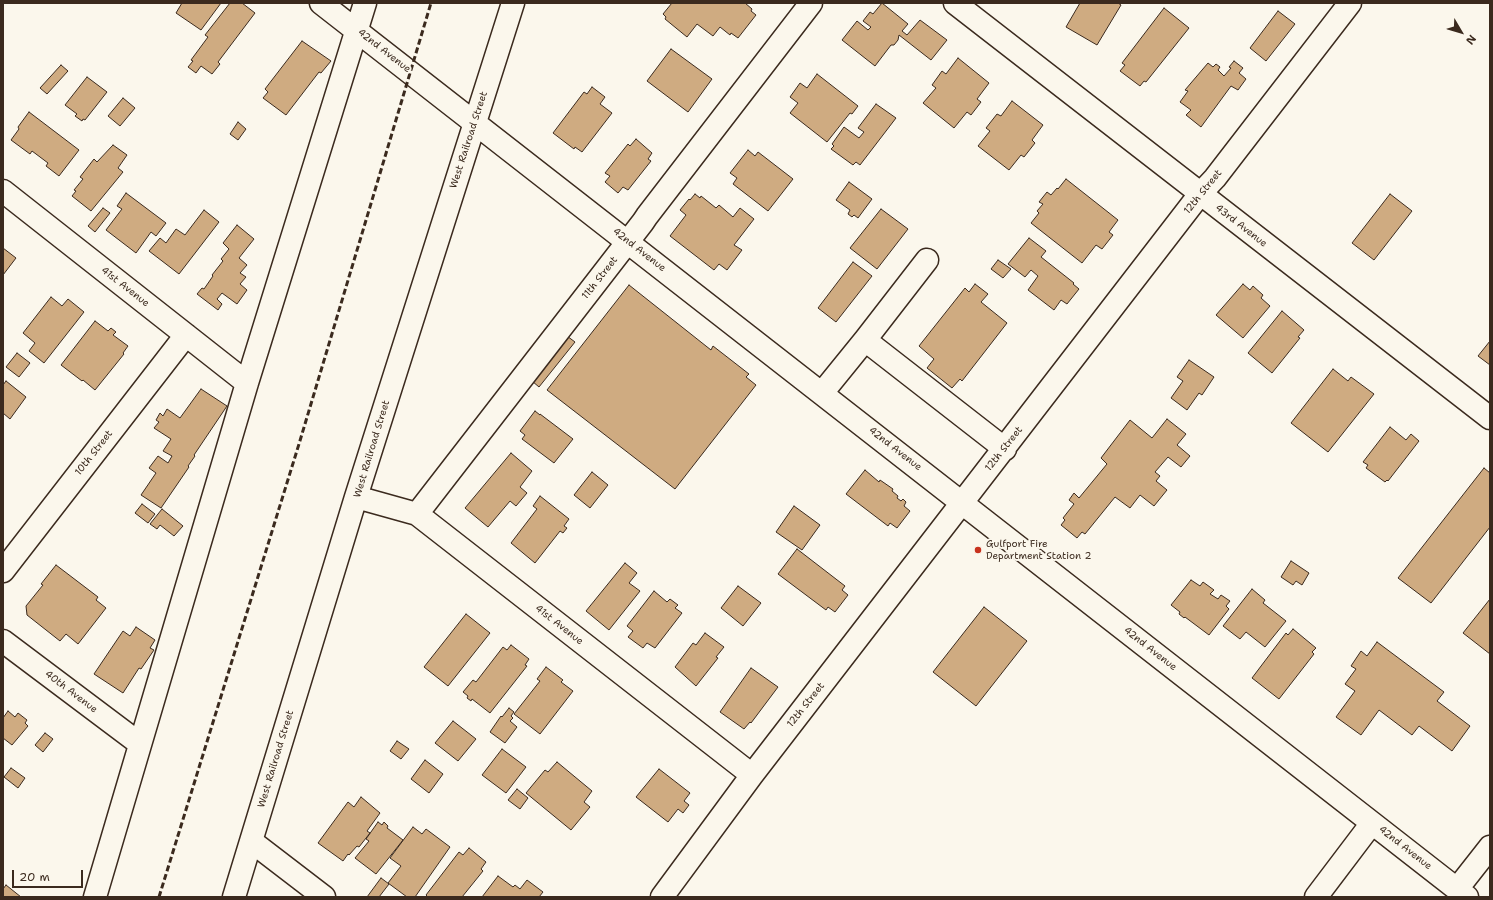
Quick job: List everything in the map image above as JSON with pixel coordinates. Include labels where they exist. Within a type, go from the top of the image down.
[{"type":"street","name":"42nd Avenue","points":[[321,3],[474,124],[963,502],[1462,893]]},
{"type":"street","points":[[95,897],[247,383],[365,3]]},
{"type":"street","name":"West Railroad Street","points":[[234,897],[356,497],[513,3]]},
{"type":"street","name":"11th Street","points":[[417,514],[811,3]]},
{"type":"street","name":"43rd Avenue","points":[[955,3],[1490,418]]},
{"type":"street","name":"12th Street","points":[[662,897],[752,775],[1005,449],[1200,194],[1215,178],[1350,3]]},
{"type":"street","name":"41st Avenue","points":[[3,191],[247,383]]},
{"type":"street","points":[[822,393],[927,260]]},
{"type":"street","name":"10th Street","points":[[3,572],[186,336]]},
{"type":"street","points":[[865,340],[1005,449]]},
{"type":"street","name":"41st Avenue","points":[[356,497],[417,514],[752,775]]},
{"type":"street","name":"40th Avenue","points":[[3,641],[140,744]]},
{"type":"street","points":[[1316,897],[1372,822]]},
{"type":"street","points":[[251,840],[324,897]]},
{"type":"street","points":[[1462,893],[1490,847]]},
{"type":"building","points":[[182,3],[221,3],[201,30],[176,13]]},
{"type":"building","points":[[230,3],[242,3],[255,13],[218,62],[220,64],[212,74],[201,66],[196,73],[188,67],[193,61],[191,60],[208,37],[205,35]]},
{"type":"building","points":[[672,3],[745,3],[756,15],[738,38],[731,33],[730,35],[720,27],[713,36],[697,24],[687,37],[665,19],[666,17],[663,14]]},
{"type":"building","points":[[882,3],[908,24],[902,31],[907,35],[920,20],[947,40],[931,60],[899,35],[898,40],[894,45],[891,45],[875,66],[842,40],[857,21],[868,30],[871,27],[863,21],[870,12],[873,14]]},
{"type":"building","points":[[1080,3],[1118,3],[1121,5],[1097,45],[1066,27]]},
{"type":"building","points":[[1164,8],[1189,28],[1146,82],[1144,81],[1140,86],[1120,71],[1125,65],[1122,63]]},
{"type":"building","points":[[1278,11],[1295,24],[1266,61],[1250,48]]},
{"type":"building","points":[[302,41],[331,61],[321,73],[319,72],[286,115],[263,98],[268,92],[265,89]]},
{"type":"building","points":[[671,49],[712,79],[688,112],[647,81]]},
{"type":"building","points":[[958,58],[989,83],[977,99],[981,102],[971,115],[967,112],[954,128],[923,103],[936,88],[932,85],[942,71],[946,74]]},
{"type":"building","points":[[1234,61],[1243,68],[1239,73],[1246,79],[1238,90],[1231,86],[1201,127],[1186,115],[1191,110],[1180,102],[1188,91],[1185,90],[1208,63],[1213,67],[1216,64],[1220,67],[1218,70],[1224,76],[1231,68],[1229,67]]},
{"type":"building","points":[[61,65],[68,71],[47,94],[40,88]]},
{"type":"building","points":[[817,74],[858,106],[852,114],[850,113],[827,142],[790,113],[798,103],[790,97],[800,83],[807,88]]},
{"type":"building","points":[[87,77],[107,92],[85,120],[83,119],[82,121],[75,116],[77,114],[65,105]]},
{"type":"building","points":[[592,87],[605,97],[600,104],[612,113],[582,152],[575,147],[574,149],[553,133],[584,92],[587,94]]},
{"type":"building","points":[[123,98],[135,108],[120,126],[108,116]]},
{"type":"building","points":[[1012,101],[1043,125],[1032,140],[1035,143],[1024,157],[1021,155],[1009,170],[978,146],[990,131],[986,128],[997,114],[1001,116]]},
{"type":"building","points":[[876,104],[896,118],[860,165],[856,162],[853,165],[831,149],[834,146],[832,144],[844,127],[859,138],[864,132],[858,128]]},
{"type":"building","points":[[29,112],[79,150],[59,176],[46,166],[48,163],[32,151],[30,154],[11,140]]},
{"type":"building","points":[[238,122],[246,129],[238,140],[230,134]]},
{"type":"building","points":[[636,139],[652,153],[648,159],[651,161],[628,190],[623,187],[618,193],[605,182],[610,176],[605,173],[628,144],[630,146]]},
{"type":"building","points":[[113,145],[127,155],[118,168],[123,172],[91,211],[72,196],[76,191],[74,190],[83,179],[80,177],[94,159],[97,162]]},
{"type":"building","points":[[748,150],[755,156],[758,152],[793,179],[768,211],[733,184],[737,178],[730,173]]},
{"type":"building","points":[[1066,179],[1118,220],[1109,232],[1113,235],[1102,249],[1096,245],[1082,263],[1031,223],[1039,213],[1037,211],[1043,204],[1039,202],[1047,192],[1051,195]]},
{"type":"building","points":[[849,182],[872,199],[858,218],[854,215],[852,217],[848,214],[850,210],[836,200]]},
{"type":"building","points":[[126,193],[166,223],[156,236],[151,232],[136,253],[106,230],[122,209],[117,206]]},
{"type":"building","points":[[695,194],[700,198],[701,196],[716,208],[719,205],[733,217],[740,208],[754,219],[734,245],[742,250],[727,270],[719,264],[714,270],[670,236],[686,215],[680,210]]},
{"type":"building","points":[[1390,194],[1412,211],[1374,260],[1352,243]]},
{"type":"building","points":[[103,208],[110,213],[95,232],[88,226]]},
{"type":"building","points":[[881,209],[908,229],[877,269],[850,248]]},
{"type":"building","points":[[204,210],[219,222],[179,274],[149,251],[160,238],[166,243],[176,229],[185,235]]},
{"type":"building","points":[[237,225],[254,239],[239,258],[247,265],[240,273],[246,277],[240,284],[247,290],[237,304],[222,293],[217,299],[222,304],[218,310],[197,294],[202,288],[204,289],[213,276],[212,275],[223,261],[221,259],[229,249],[223,243]]},
{"type":"building","points":[[1029,238],[1046,251],[1041,257],[1074,283],[1073,284],[1079,289],[1067,304],[1061,300],[1054,310],[1028,290],[1038,276],[1031,270],[1025,277],[1008,264]]},
{"type":"building","points":[[3,248],[16,258],[3,275]]},
{"type":"building","points":[[998,260],[1011,269],[1003,278],[991,269]]},
{"type":"building","points":[[853,262],[872,276],[836,322],[818,308]]},
{"type":"building","points":[[975,284],[988,294],[981,302],[1007,323],[962,381],[960,379],[952,388],[927,368],[934,359],[919,346],[965,288],[969,292]]},
{"type":"building","points":[[1243,284],[1250,290],[1253,286],[1263,295],[1261,298],[1270,306],[1243,338],[1216,315]]},
{"type":"building","points":[[629,285],[711,350],[713,346],[749,374],[746,377],[756,385],[675,489],[547,390]]},
{"type":"building","points":[[51,297],[62,306],[68,299],[84,312],[44,363],[29,351],[35,343],[23,333]]},
{"type":"building","points":[[1282,311],[1304,330],[1298,337],[1300,338],[1272,373],[1248,353]]},
{"type":"building","points":[[95,321],[108,331],[111,328],[116,332],[113,335],[128,346],[123,353],[124,354],[95,390],[61,365]]},
{"type":"building","points":[[567,336],[575,342],[539,387],[532,381]]},
{"type":"building","points":[[1490,341],[1490,365],[1478,356]]},
{"type":"building","points":[[17,353],[30,363],[19,377],[6,367]]},
{"type":"building","points":[[1189,360],[1214,377],[1202,395],[1199,393],[1187,410],[1171,398],[1183,381],[1177,377]]},
{"type":"building","points":[[1333,369],[1348,381],[1351,377],[1374,394],[1328,452],[1291,423]]},
{"type":"building","points":[[6,381],[26,397],[10,419],[3,413],[3,385]]},
{"type":"building","points":[[201,389],[227,406],[194,455],[195,456],[188,466],[189,467],[161,508],[141,495],[156,473],[149,468],[158,456],[168,463],[172,456],[163,451],[171,439],[154,428],[159,422],[156,420],[160,413],[163,416],[167,409],[180,418]]},
{"type":"building","points":[[535,411],[573,439],[554,463],[522,439],[525,435],[520,431]]},
{"type":"building","points":[[1167,419],[1186,434],[1177,445],[1190,456],[1181,467],[1168,457],[1155,472],[1160,476],[1156,481],[1167,490],[1154,506],[1140,495],[1130,508],[1115,497],[1085,534],[1082,532],[1077,538],[1061,525],[1065,520],[1063,518],[1074,504],[1069,500],[1074,493],[1079,498],[1107,464],[1101,458],[1130,420],[1152,438]]},
{"type":"building","points":[[1390,427],[1406,440],[1411,434],[1419,441],[1388,481],[1387,480],[1385,482],[1366,468],[1368,465],[1363,462]]},
{"type":"building","points":[[511,453],[532,471],[520,487],[527,493],[516,506],[510,501],[488,527],[465,508]]},
{"type":"building","points":[[1484,468],[1490,473],[1490,527],[1431,603],[1398,578]]},
{"type":"building","points":[[865,470],[879,482],[880,480],[893,489],[892,491],[898,496],[897,498],[901,501],[903,499],[906,502],[904,506],[910,511],[897,528],[890,523],[888,526],[846,494]]},
{"type":"building","points":[[592,472],[608,485],[590,508],[574,495]]},
{"type":"building","points":[[540,496],[569,519],[564,526],[567,528],[563,533],[560,531],[535,563],[511,543],[537,509],[533,506]]},
{"type":"building","points":[[142,504],[155,514],[148,523],[135,513]]},
{"type":"building","points":[[794,506],[820,525],[802,550],[776,532]]},
{"type":"building","points":[[162,509],[183,526],[174,536],[160,525],[157,529],[150,524]]},
{"type":"building","points":[[797,549],[845,586],[842,590],[848,595],[835,612],[828,607],[826,610],[778,574]]},
{"type":"building","points":[[1291,561],[1309,573],[1302,585],[1296,581],[1293,585],[1281,577]]},
{"type":"building","points":[[625,563],[637,573],[629,583],[640,591],[609,630],[586,611]]},
{"type":"building","points":[[56,565],[98,597],[96,600],[106,608],[78,644],[66,634],[60,641],[27,615],[26,606],[43,585],[41,584]]},
{"type":"building","points":[[1191,580],[1200,586],[1203,582],[1214,590],[1210,594],[1218,599],[1221,595],[1230,601],[1226,606],[1229,609],[1209,635],[1185,617],[1184,618],[1179,614],[1180,612],[1171,605]]},
{"type":"building","points":[[738,586],[761,603],[743,626],[721,608]]},
{"type":"building","points":[[1252,589],[1265,600],[1263,603],[1286,621],[1265,647],[1246,632],[1240,639],[1223,626]]},
{"type":"building","points":[[654,591],[667,602],[670,599],[678,605],[675,608],[682,613],[655,648],[647,643],[643,648],[628,637],[633,631],[627,626]]},
{"type":"building","points":[[1490,599],[1490,654],[1463,633]]},
{"type":"building","points":[[984,607],[1027,641],[976,706],[933,672]]},
{"type":"building","points":[[466,614],[490,633],[448,686],[424,667]]},
{"type":"building","points":[[136,627],[155,640],[150,648],[154,650],[141,669],[139,668],[123,693],[94,674],[123,631],[130,636]]},
{"type":"building","points":[[1293,629],[1316,648],[1312,652],[1314,654],[1279,699],[1252,678],[1286,633],[1288,635]]},
{"type":"building","points":[[705,633],[724,647],[716,657],[718,658],[696,686],[675,667],[693,643],[696,645]]},
{"type":"building","points":[[1377,642],[1444,692],[1437,701],[1470,726],[1452,751],[1419,726],[1412,735],[1379,710],[1361,735],[1336,717],[1355,691],[1345,684],[1356,669],[1351,666],[1361,651],[1367,656]]},
{"type":"building","points":[[511,645],[529,659],[525,665],[527,666],[490,713],[472,699],[471,701],[467,698],[468,696],[463,692],[473,680],[476,682],[503,647],[507,650]]},
{"type":"building","points":[[546,667],[563,680],[561,682],[573,691],[540,734],[514,714],[540,681],[537,679]]},
{"type":"building","points":[[751,668],[778,687],[751,723],[750,722],[744,729],[720,712]]},
{"type":"building","points":[[509,708],[514,712],[511,716],[513,718],[510,721],[517,727],[505,743],[490,732],[501,716],[502,717]]},
{"type":"building","points":[[8,711],[15,717],[18,713],[27,720],[25,723],[28,726],[12,745],[3,738],[3,718]]},
{"type":"building","points":[[453,721],[476,739],[458,761],[435,743]]},
{"type":"building","points":[[45,733],[53,739],[43,752],[35,745]]},
{"type":"building","points":[[397,741],[409,749],[401,759],[390,751]]},
{"type":"building","points":[[502,749],[526,767],[506,793],[482,775]]},
{"type":"building","points":[[425,760],[443,774],[429,793],[411,779]]},
{"type":"building","points":[[557,762],[592,791],[584,802],[590,807],[571,830],[526,793],[545,770],[548,772]]},
{"type":"building","points":[[11,768],[25,778],[18,788],[4,777]]},
{"type":"building","points":[[659,769],[690,793],[684,801],[689,805],[683,813],[678,809],[668,822],[636,797]]},
{"type":"building","points":[[517,789],[528,798],[520,809],[508,800]]},
{"type":"building","points":[[361,797],[380,813],[367,831],[370,833],[359,847],[357,846],[343,861],[318,843],[348,802],[354,807]]},
{"type":"building","points":[[378,822],[382,825],[384,822],[388,826],[387,828],[403,840],[376,874],[355,858],[369,841],[366,839]]},
{"type":"building","points":[[413,827],[422,834],[426,829],[450,847],[415,897],[407,897],[388,883],[401,866],[390,858]]},
{"type":"building","points":[[469,848],[486,862],[481,869],[483,871],[462,897],[428,897],[426,895],[459,852],[463,855]]},
{"type":"building","points":[[498,876],[513,887],[515,885],[520,889],[527,880],[543,892],[539,897],[482,897]]},
{"type":"building","points":[[381,878],[389,884],[379,897],[367,897]]},
{"type":"building","points":[[6,885],[21,897],[3,897],[3,889]]},
{"type":"railway","points":[[159,897],[299,444],[431,3]]},
{"type":"place","name":"Gulfport Fire Department Station 2","points":[[978,550]]}]
